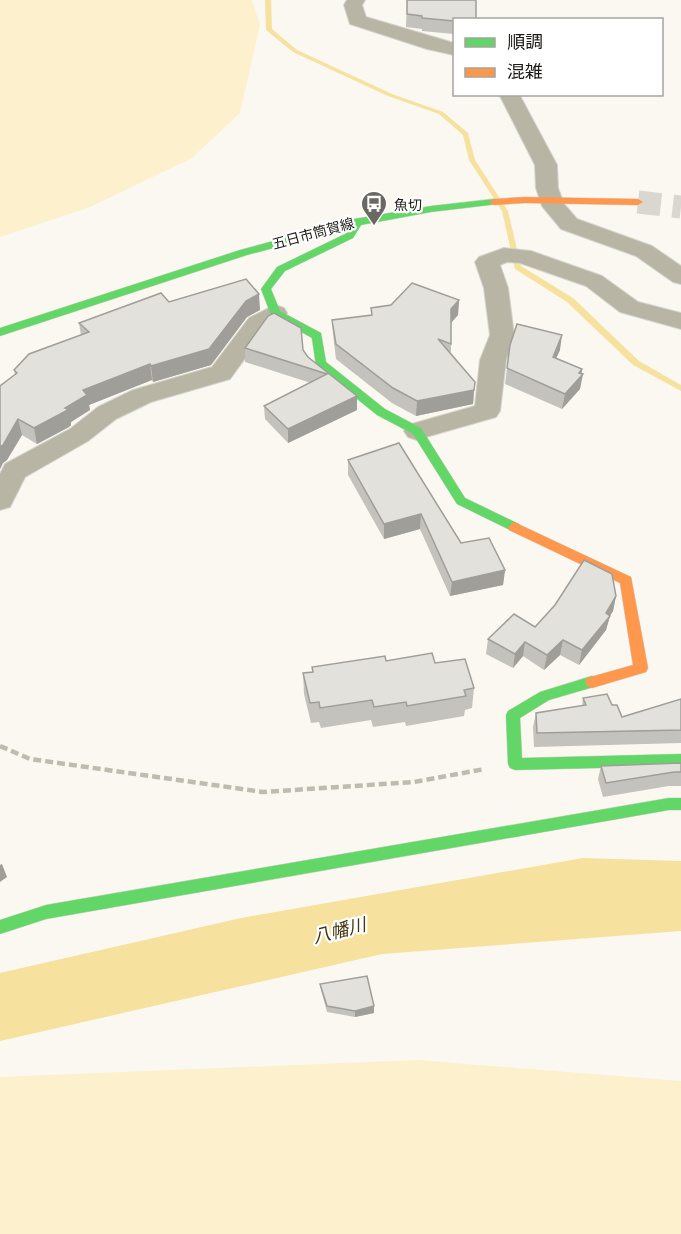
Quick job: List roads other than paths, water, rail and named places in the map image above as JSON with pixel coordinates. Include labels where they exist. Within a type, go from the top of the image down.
[{"type":"street","points":[[356,0],[353,5],[357,20],[434,45],[453,49]]},
{"type":"street","points":[[510,96],[546,165],[547,188],[553,206],[569,224],[644,251],[681,277]]},
{"type":"street","name":"五日市筒賀線","points":[[0,332],[292,238],[358,221],[456,205],[525,200],[638,202]]},
{"type":"street","points":[[358,221],[349,236],[281,269],[266,289],[275,313],[317,336],[320,363],[381,412],[417,432],[461,501],[626,580],[641,668],[545,696],[513,715],[515,764],[681,760]]},
{"type":"street","points":[[417,432],[487,411],[493,360],[502,335],[496,288],[488,262],[513,255],[594,281],[629,307],[681,321]]},
{"type":"street","points":[[0,500],[15,471],[79,435],[107,413],[142,396],[221,373],[258,323],[275,313]]},
{"type":"street","points":[[0,927],[46,912],[669,804],[681,804]]},
{"type":"water","name":"八幡川","points":[[583,858],[681,861],[681,931],[382,954],[0,1041],[0,973],[241,918]]},
{"type":"waterway","points":[[268,0],[269,30],[295,51],[390,95],[441,113],[466,134],[472,160],[505,211],[518,267],[570,300],[636,363],[681,388]]},
{"type":"tunnel","points":[[638,202],[681,207]]},
{"type":"place","name":"魚切","points":[[374,227]]}]
